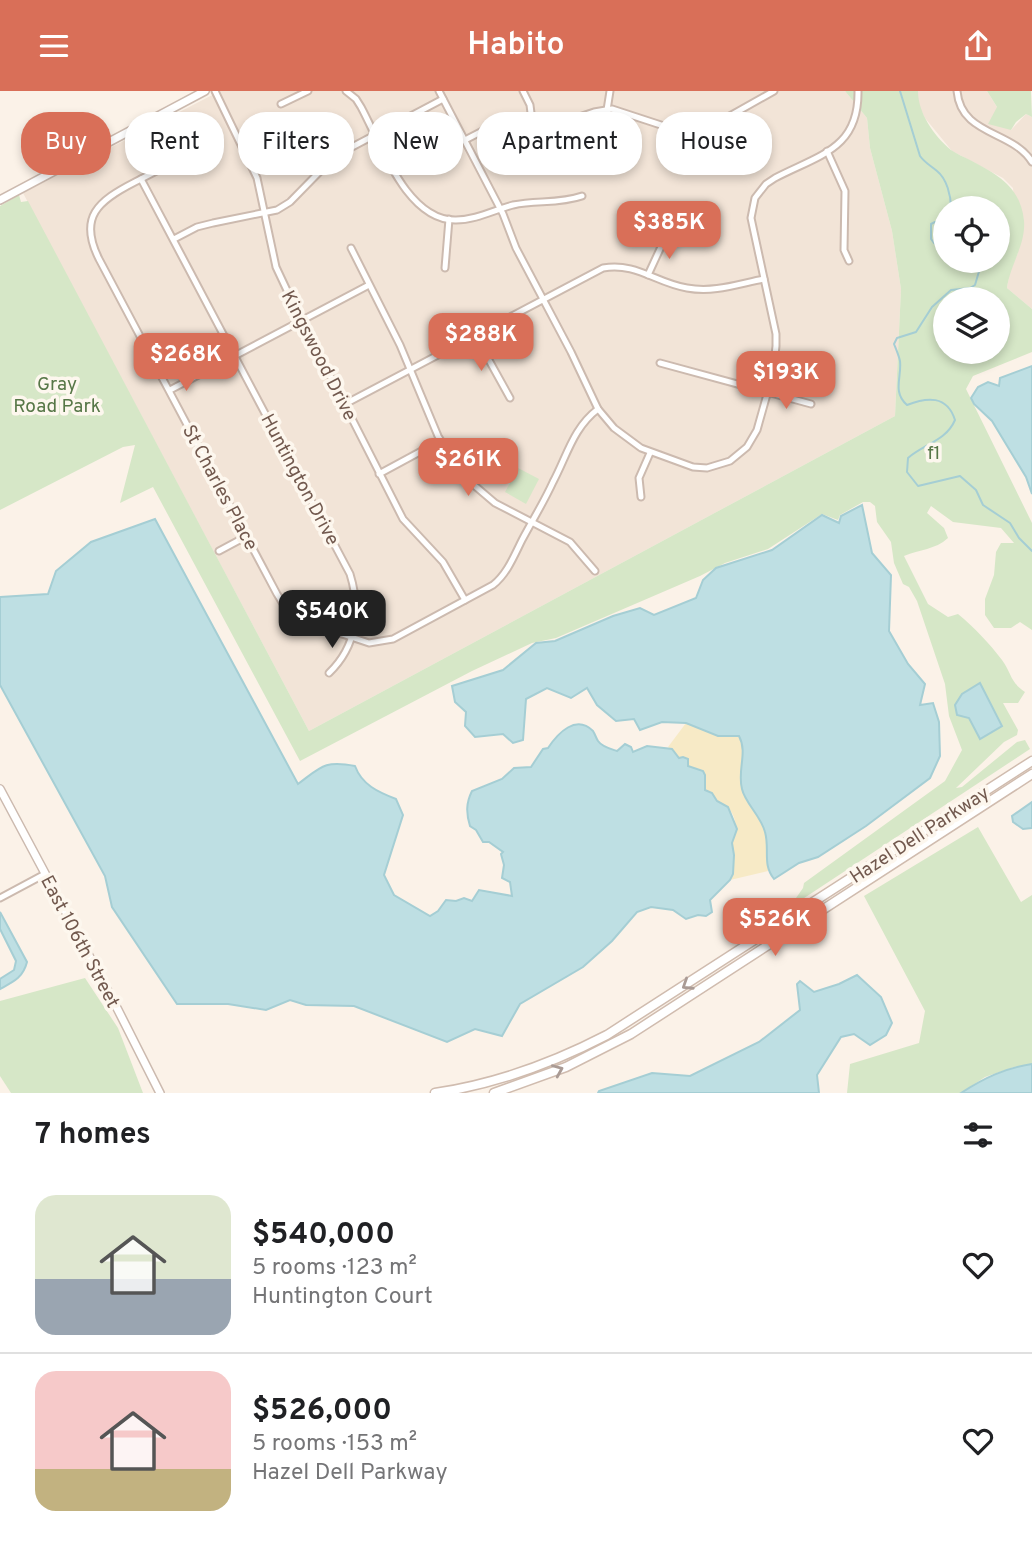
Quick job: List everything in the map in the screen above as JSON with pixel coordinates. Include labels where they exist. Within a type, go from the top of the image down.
[{"type":"main road","name":"Hazel Dell Parkway","points":[[435,1093],[520,1073],[607,1035],[1032,761]]},
{"type":"main road","name":"Hazel Dell Parkway","points":[[494,1093],[566,1067],[624,1038],[1032,774]]},
{"type":"street","points":[[0,200],[205,91]]},
{"type":"street","name":"Kingswood Drive","points":[[215,91],[254,170],[276,267],[302,320],[403,519],[443,562],[465,600]]},
{"type":"street","points":[[281,104],[308,91]]},
{"type":"street","points":[[346,91],[356,99],[368,120]]},
{"type":"street","points":[[439,91],[500,208],[516,248],[597,409],[614,429],[650,453],[693,467],[707,468],[730,461],[747,447],[752,439],[776,357],[776,334],[751,218],[755,198],[775,177],[845,139],[858,114],[858,91]]},
{"type":"street","points":[[523,91],[531,112]]},
{"type":"street","points":[[607,110],[610,91]]},
{"type":"street","points":[[601,112],[607,110],[628,113],[680,131],[695,131],[723,121],[774,91]]},
{"type":"street","points":[[957,91],[962,111],[971,122],[1017,147],[1032,162]]},
{"type":"street","points":[[418,112],[443,99]]},
{"type":"street","points":[[465,140],[477,134]]},
{"type":"street","points":[[173,239],[197,227],[265,214],[286,205],[335,156],[368,138]]},
{"type":"street","points":[[827,151],[845,191],[844,243],[849,261]]},
{"type":"street","name":"St Charles Place","points":[[148,175],[102,202],[93,215],[90,237],[99,259],[277,594],[292,615],[312,625],[369,643],[388,641],[488,588],[501,578],[555,479],[578,429],[597,409]]},
{"type":"street","points":[[398,175],[410,196],[425,211],[449,219],[474,217],[521,203],[569,200],[582,196]]},
{"type":"street","name":"Huntington Drive","points":[[141,179],[350,574],[356,612],[352,638]]},
{"type":"street","points":[[445,268],[449,219]]},
{"type":"street","points":[[648,275],[666,236]]},
{"type":"street","points":[[351,248],[411,369],[440,441],[457,467],[480,492],[509,512],[570,542],[595,571]]},
{"type":"street","points":[[345,404],[603,268],[626,267],[671,285],[698,290],[726,288],[764,279]]},
{"type":"street","points":[[170,390],[369,285]]},
{"type":"street","points":[[475,335],[510,398]]},
{"type":"street","points":[[660,363],[811,404]]},
{"type":"street","points":[[379,474],[440,441]]},
{"type":"street","points":[[641,497],[639,478],[650,453]]},
{"type":"street","points":[[219,551],[247,536]]},
{"type":"street","points":[[329,673],[340,661],[352,638]]},
{"type":"street","name":"East 106th Street","points":[[0,789],[160,1093]]},
{"type":"street","points":[[0,898],[45,874]]},
{"type":"street","points":[[150,1075],[155,1093]]},
{"type":"shaded area","points":[[220,91],[845,91],[867,118],[870,148],[892,231],[901,289],[895,416],[309,731],[23,193],[58,175],[111,175],[111,147],[125,140],[125,175],[224,175],[224,112],[179,112]]},
{"type":"shaded area","points":[[918,91],[987,91],[1011,130],[1026,114],[1032,117],[1032,309],[1007,287],[1010,270],[1018,253],[1013,188],[1003,178],[952,151],[925,118],[918,104]]},
{"type":"green space","name":"f1","points":[[845,91],[918,91],[924,116],[939,138],[951,150],[998,176],[1013,190],[1022,209],[1023,238],[1007,287],[933,287],[933,364],[1002,364],[973,376],[966,389],[1032,523],[1032,630],[1020,622],[1011,628],[994,628],[985,615],[985,599],[994,575],[996,552],[1001,543],[1014,543],[1001,528],[953,522],[931,506],[927,513],[944,528],[948,538],[933,547],[904,556],[928,604],[948,617],[958,614],[997,654],[1014,681],[1025,692],[1018,703],[1003,703],[1018,730],[1017,735],[1004,742],[956,788],[962,787],[1017,742],[1025,740],[1030,749],[789,908],[804,883],[945,781],[962,750],[949,716],[945,684],[917,601],[909,587],[903,584],[894,563],[891,542],[877,522],[875,506],[870,502],[863,502],[840,515],[838,520],[822,514],[768,549],[725,563],[556,638],[532,643],[472,671],[300,761],[153,487],[120,503],[135,445],[123,447],[0,510],[0,206],[19,195],[21,202],[28,201],[309,731],[895,416],[901,289],[892,231],[870,148],[867,118]]},
{"type":"green space","points":[[987,91],[1031,91],[1032,117],[1026,114],[1011,130],[988,124],[997,107]]},
{"type":"green space","name":"f1","points":[[1010,291],[1032,309],[1032,352],[1010,361]]},
{"type":"green space","points":[[518,468],[539,479],[526,504],[505,492]]},
{"type":"green space","points":[[978,827],[1021,902],[1032,895],[1032,1064],[985,1077],[961,1093],[847,1093],[850,1064],[919,1043],[925,1011],[864,896]]},
{"type":"green space","points":[[85,978],[118,1028],[143,1093],[11,1093],[0,1076],[0,1001]]},
{"type":"sand","points":[[686,723],[718,736],[739,736],[743,749],[742,789],[763,823],[768,871],[730,880],[734,862],[732,843],[736,829],[735,819],[726,806],[705,791],[705,776],[699,769],[688,766],[668,747]]},
{"type":"water","points":[[1032,366],[1032,494],[1026,477],[992,421],[971,398],[978,387],[988,382],[999,386],[1000,378]]},
{"type":"water","points":[[862,505],[872,553],[891,575],[889,631],[908,664],[925,684],[920,705],[933,703],[939,722],[940,756],[930,778],[866,826],[818,857],[799,863],[774,879],[770,873],[763,826],[742,789],[743,749],[739,736],[718,736],[686,723],[662,722],[640,730],[634,719],[616,721],[597,705],[587,688],[571,698],[547,688],[526,699],[523,740],[513,743],[503,734],[475,737],[465,726],[466,712],[455,702],[452,686],[503,670],[536,643],[555,641],[613,616],[640,608],[654,615],[696,598],[703,580],[716,568],[772,550],[822,515],[839,523],[841,516]]},
{"type":"water","points":[[155,519],[298,784],[324,766],[345,764],[355,766],[366,783],[396,799],[403,815],[384,875],[394,895],[430,916],[438,911],[446,900],[464,898],[472,901],[479,890],[512,896],[510,882],[502,878],[503,852],[489,842],[483,842],[476,830],[470,826],[467,808],[470,795],[472,791],[502,779],[514,768],[531,767],[543,749],[548,748],[562,732],[568,727],[580,724],[593,731],[597,740],[609,749],[617,751],[625,744],[631,747],[633,752],[647,746],[672,749],[679,758],[688,759],[688,766],[703,771],[705,790],[728,807],[737,829],[732,843],[733,874],[710,900],[712,912],[706,916],[698,915],[686,919],[673,910],[651,907],[637,912],[612,941],[583,967],[520,1004],[502,1036],[475,1029],[447,1042],[354,1006],[306,1005],[290,1000],[266,1010],[228,1004],[177,1004],[112,907],[105,876],[0,685],[0,597],[48,594],[56,571],[91,542]]},
{"type":"water","points":[[980,683],[1002,726],[980,739],[969,718],[957,715],[955,705],[962,694]]},
{"type":"water","points":[[1032,802],[1032,828],[1023,829],[1013,822],[1012,816]]},
{"type":"water","points":[[0,912],[27,962],[20,976],[0,989],[0,979],[14,970],[16,961],[0,929]]},
{"type":"water","points":[[857,975],[881,997],[892,1023],[886,1035],[870,1045],[854,1034],[841,1037],[817,1075],[819,1093],[598,1093],[652,1073],[690,1076],[759,1042],[800,1010],[797,984],[800,981],[814,992]]},
{"type":"water","points":[[1032,1064],[1032,1093],[961,1093],[995,1074]]},
{"type":"waterway","points":[[900,91],[920,156],[943,178],[949,196]]},
{"type":"waterway","points":[[933,223],[933,242]]},
{"type":"waterway","points":[[979,273],[975,285],[951,290],[932,307],[916,332],[897,338],[894,344],[900,361],[899,390],[902,400],[907,405],[922,400],[942,402],[955,420],[940,438],[908,458],[907,472],[918,486],[960,476],[976,490],[983,505],[1010,523],[1019,538],[1032,551]]},
{"type":"park label","name":"Gray Road Park","points":[[57,394]]}]
